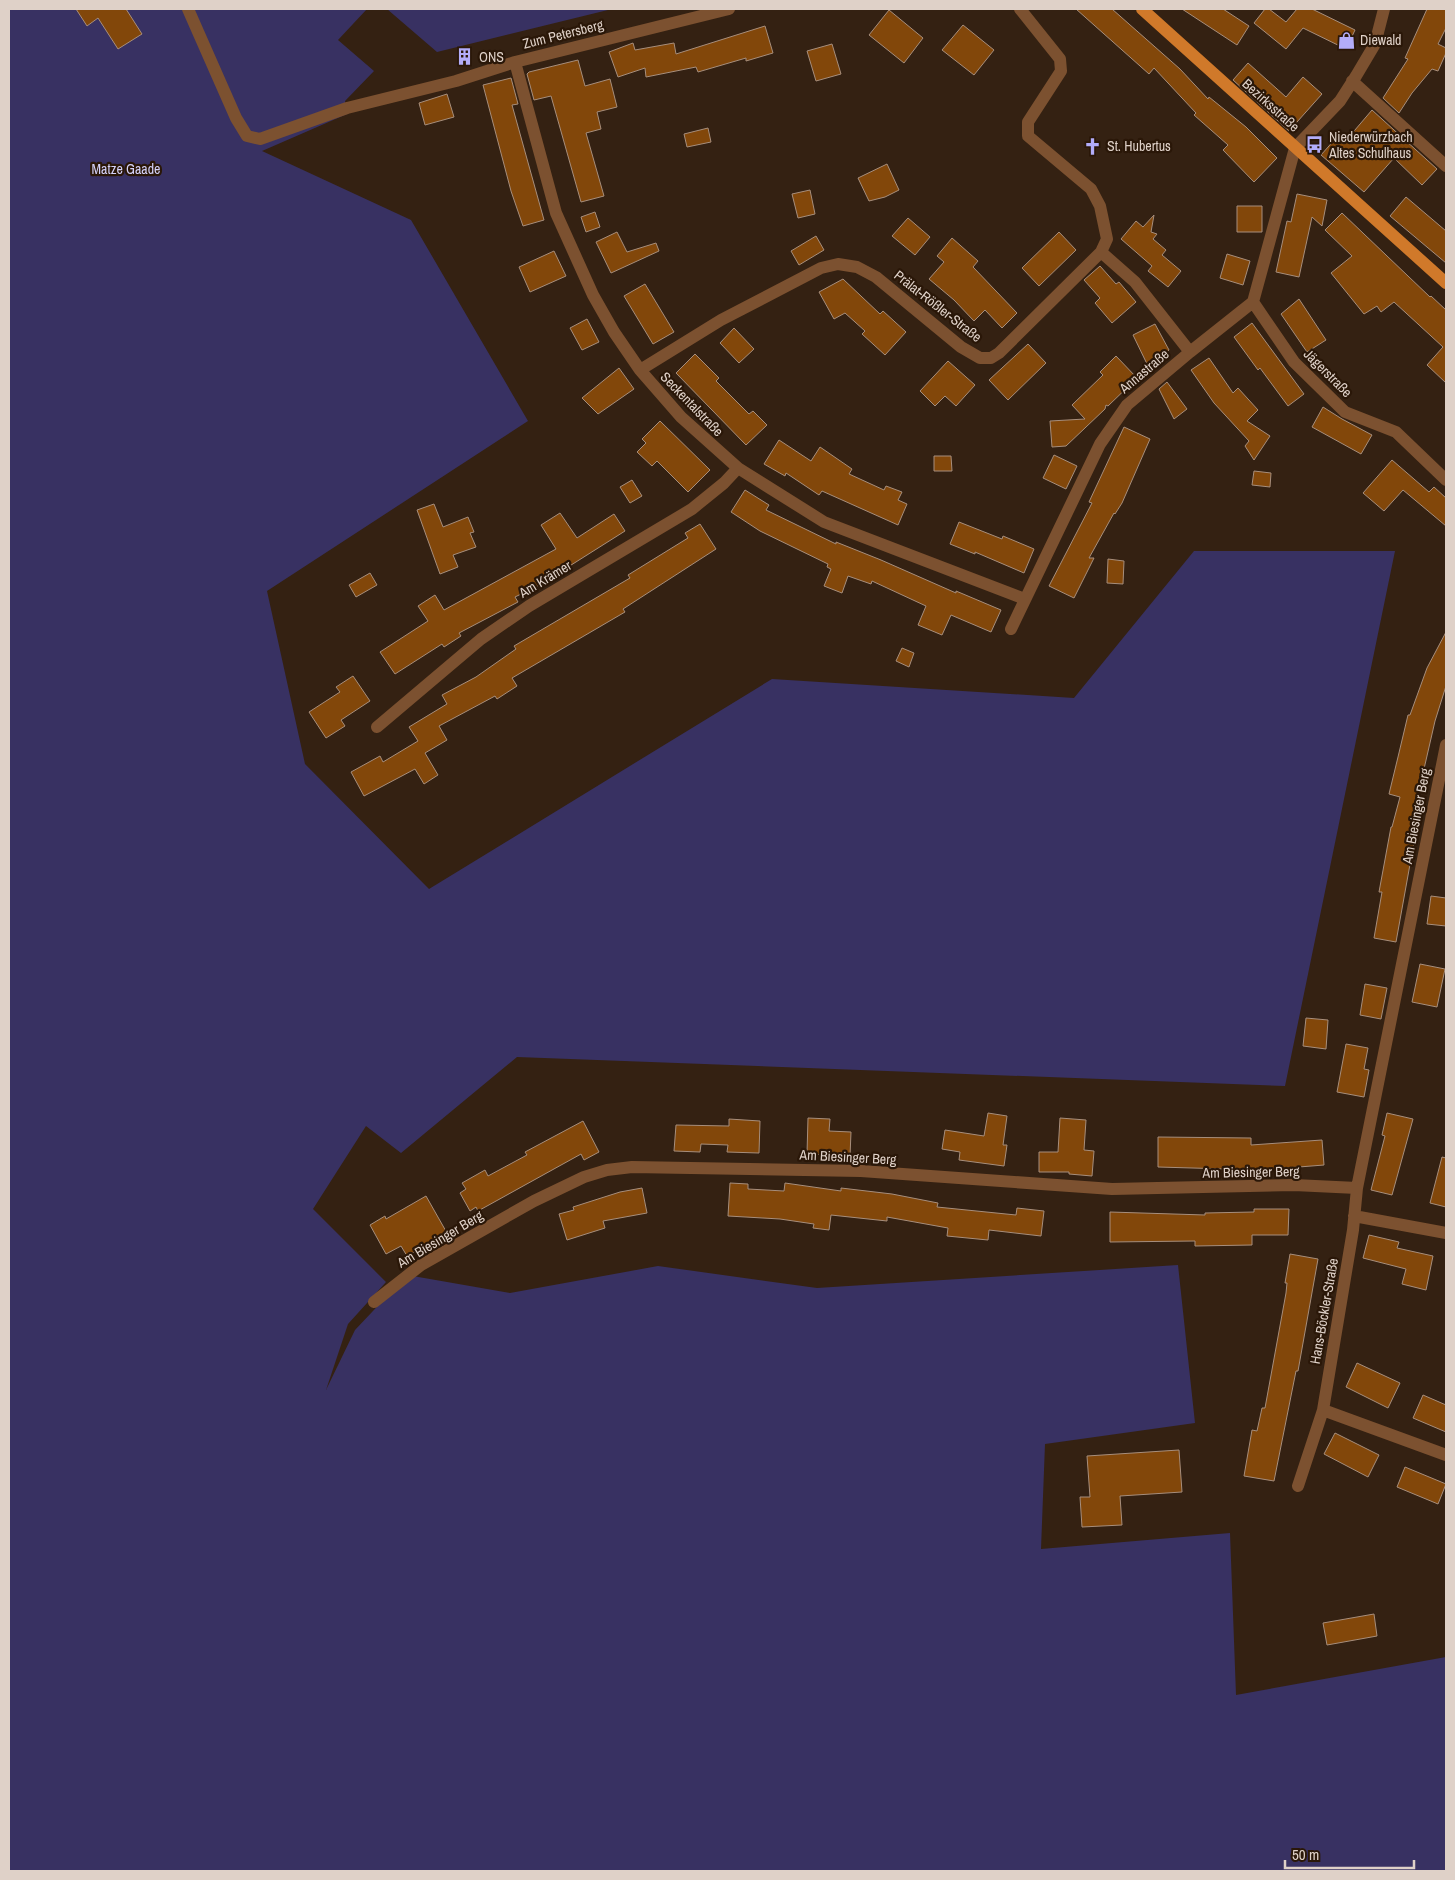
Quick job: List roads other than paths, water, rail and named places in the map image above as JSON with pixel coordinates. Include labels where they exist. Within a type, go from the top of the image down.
[{"type":"main road","name":"Bezirksstraße","points":[[1142,9],[1446,284]]},
{"type":"street","name":"Zum Petersberg","points":[[188,9],[236,118],[247,136],[260,139],[347,108],[456,81],[515,62],[729,9]]},
{"type":"street","points":[[1020,9],[1060,59],[1061,71],[1028,122],[1028,136],[1091,189],[1100,206],[1107,239],[1101,252],[1135,282],[1190,352]]},
{"type":"street","points":[[1253,302],[1295,148],[1340,101],[1375,44],[1384,9]]},
{"type":"street","name":"Seckentalstraße","points":[[515,62],[556,213],[593,295],[614,332],[640,370],[680,417],[738,468],[824,522],[1025,599]]},
{"type":"street","points":[[1352,81],[1446,166]]},
{"type":"street","name":"Prälat-Rößler-Straße","points":[[640,370],[738,311],[821,268],[838,264],[857,266],[876,277],[960,347],[980,358],[991,358],[999,353],[1101,252]]},
{"type":"street","name":"Annastraße","points":[[1011,629],[1100,444],[1127,405],[1253,302]]},
{"type":"street","name":"Jägerstraße","points":[[1253,302],[1294,362],[1345,412],[1396,432],[1446,480]]},
{"type":"street","name":"Am Krämer","points":[[377,727],[481,639],[528,606],[692,509],[724,483],[738,468]]},
{"type":"street","name":"Am Biesinger Berg","points":[[1354,1216],[1356,1188],[1446,745]]},
{"type":"street","name":"Am Biesinger Berg","points":[[374,1302],[421,1264],[534,1201],[584,1177],[607,1170],[632,1167],[861,1171],[1112,1189],[1294,1185],[1356,1188]]},
{"type":"street","points":[[1354,1216],[1446,1233]]},
{"type":"street","name":"Hans-Böckler-Straße","points":[[1298,1486],[1323,1410],[1354,1216]]},
{"type":"street","points":[[1323,1410],[1446,1455]]},
{"type":"place","name":"Diewald","points":[[1346,40]]},
{"type":"place","name":"ONS","points":[[465,57]]},
{"type":"place","name":"Niederwürzbach Altes Schulhaus","points":[[1315,145]]},
{"type":"place","name":"St. Hubertus","points":[[1093,146]]},
{"type":"park label","name":"Matze Gaade","points":[[126,169]]}]
